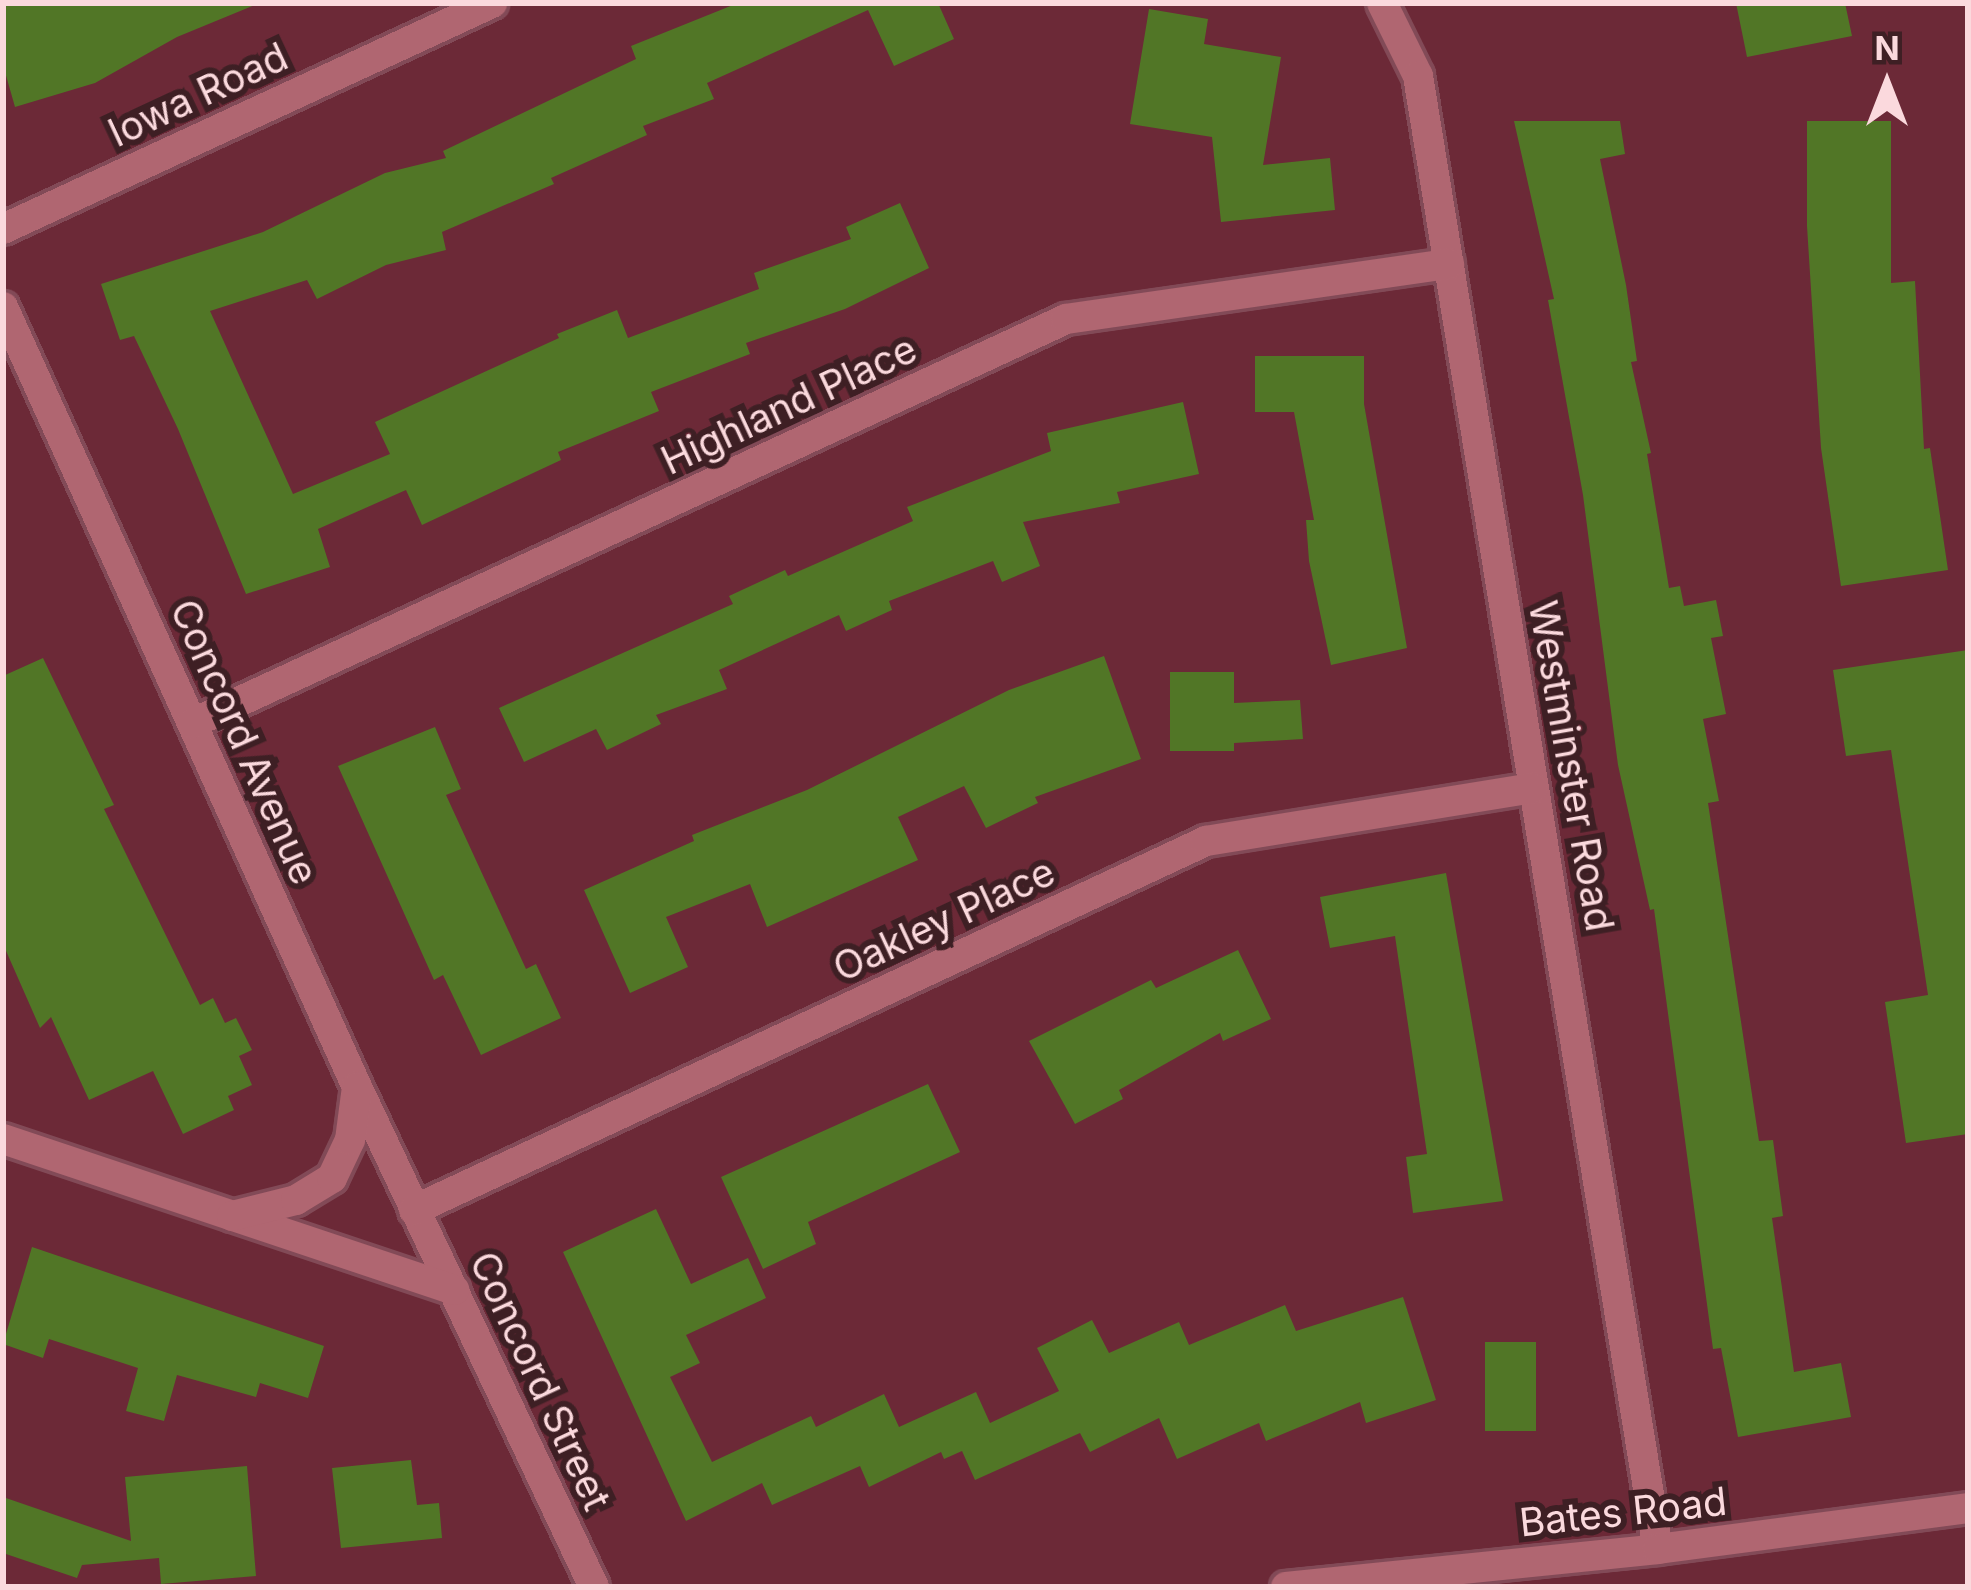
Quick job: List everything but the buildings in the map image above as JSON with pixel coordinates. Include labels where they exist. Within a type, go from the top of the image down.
[{"type":"street","name":"Iowa Road","points":[[3,229],[492,3]]},
{"type":"street","name":"Westminster Road","points":[[1382,3],[1418,76],[1658,1550]]},
{"type":"street","name":"Highland Place","points":[[193,723],[1066,320],[1449,263]]},
{"type":"street","name":"Concord Avenue","points":[[3,307],[414,1210]]},
{"type":"street","name":"Oakley Place","points":[[414,1210],[1206,841],[1533,788]]},
{"type":"street","points":[[232,1216],[296,1200],[332,1178],[350,1140],[357,1087]]},
{"type":"street","points":[[3,1139],[454,1290]]},
{"type":"street","name":"Concord Street","points":[[414,1210],[594,1587]]},
{"type":"street","name":"Bates Road","points":[[1286,1587],[1658,1550],[1968,1508]]}]
